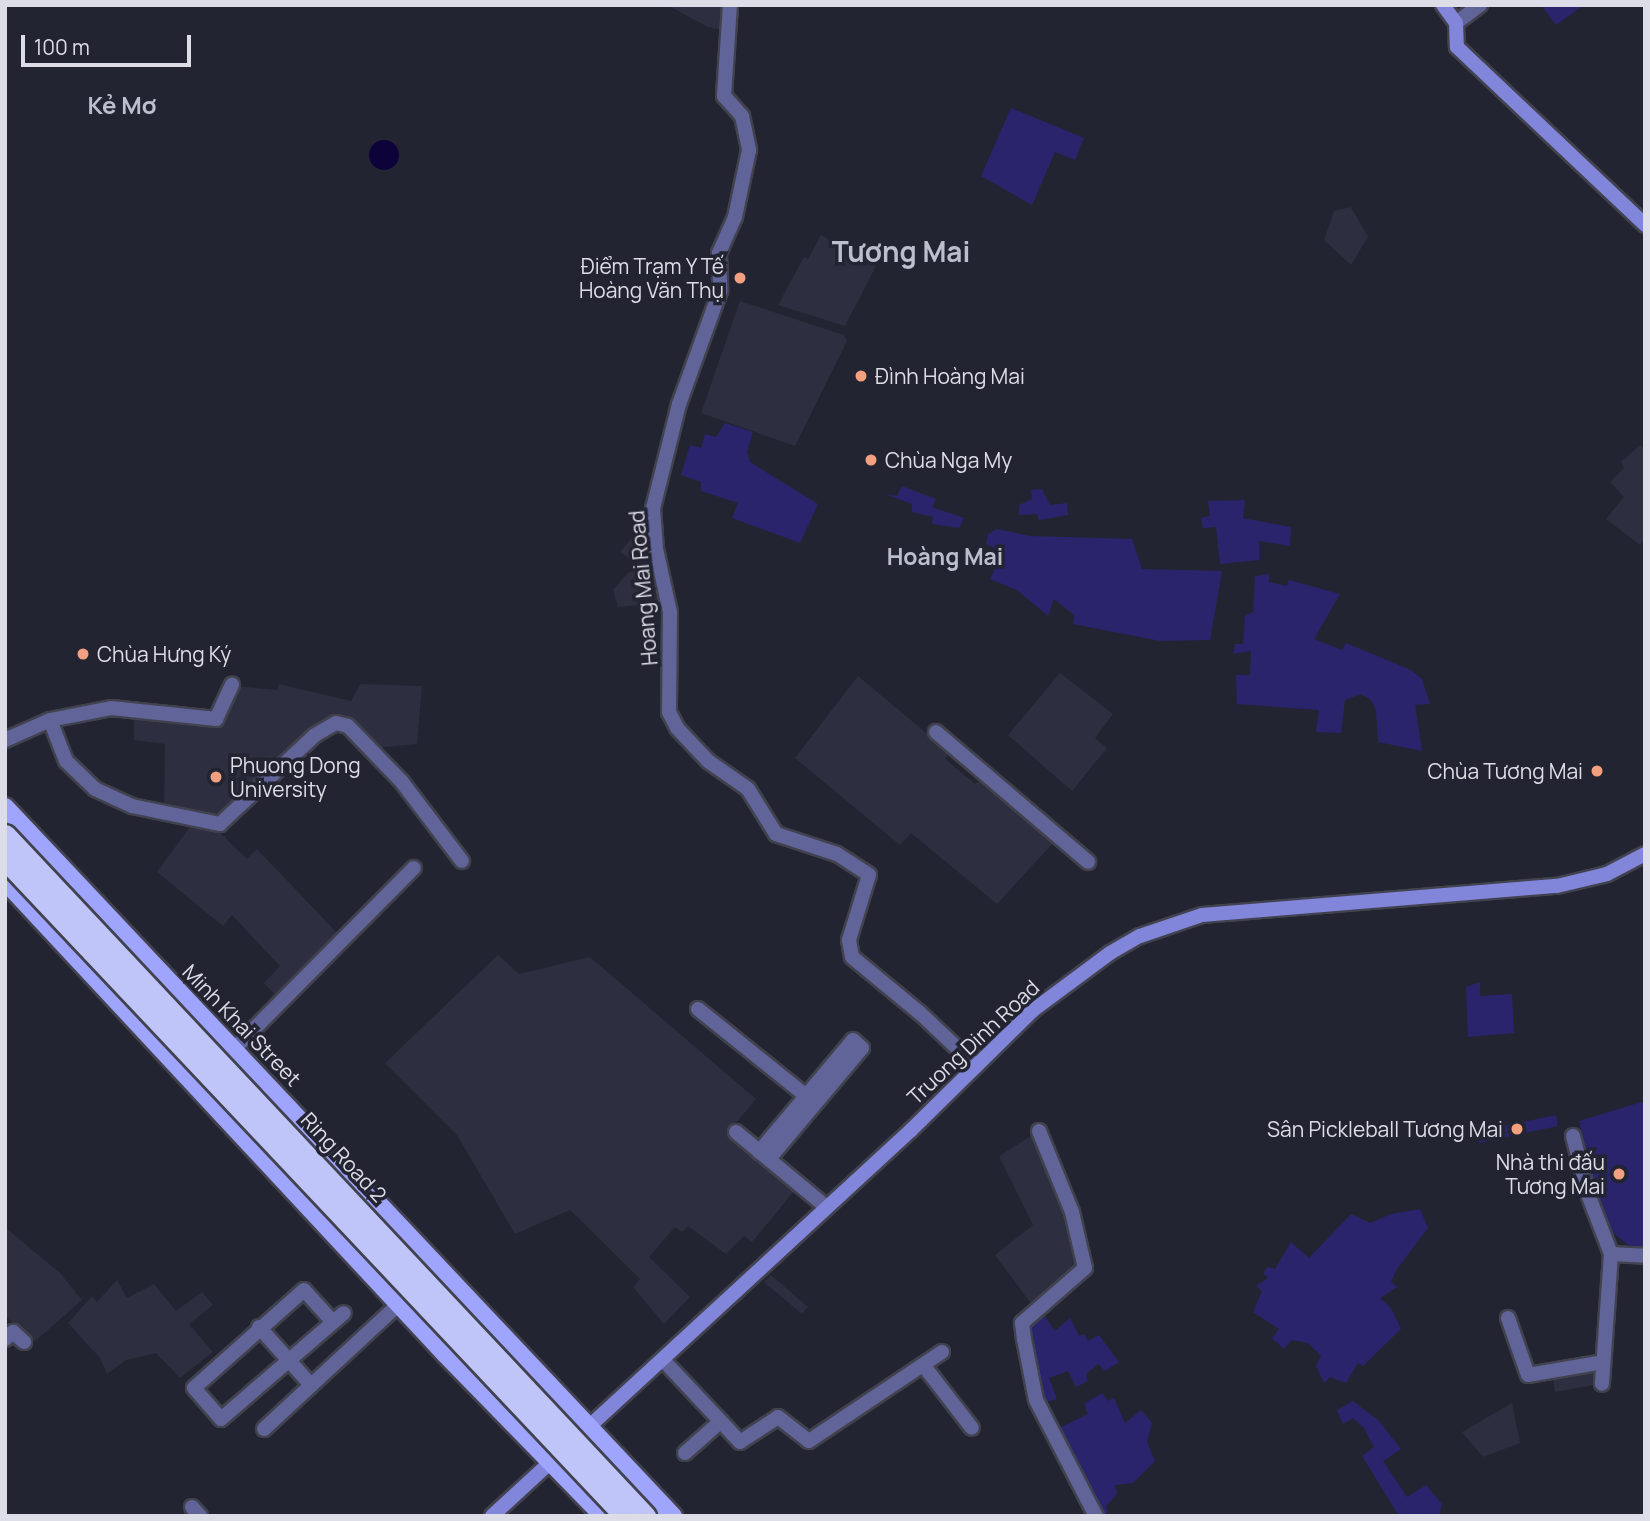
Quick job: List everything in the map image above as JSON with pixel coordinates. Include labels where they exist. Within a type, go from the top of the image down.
[{"type":"highway","name":"Ring Road 2","points":[[5,835],[645,1516]]},
{"type":"highway","name":"Ring Road 2","points":[[5,859],[625,1516]]},
{"type":"main road","points":[[1443,5],[1456,23],[1457,47],[1645,225]]},
{"type":"main road","name":"Minh Khai Street","points":[[5,807],[673,1516]]},
{"type":"main road","name":"Truong Dinh Road","points":[[492,1516],[664,1361],[1032,1011],[1110,953],[1182,921],[1321,903],[1373,903],[1557,886],[1607,874],[1645,853]]},
{"type":"main road","points":[[27,904],[43,908],[56,903],[65,887],[63,869]]},
{"type":"main road","points":[[5,881],[549,1462],[603,1516]]},
{"type":"main road","points":[[86,968],[84,953],[93,937],[109,930],[122,932]]},
{"type":"street","name":"Hoang Mai Road","points":[[730,5],[724,96],[742,117],[749,150],[735,217],[719,253],[720,291],[679,404],[653,508],[656,549],[670,612],[668,712],[677,728],[708,761],[748,789],[776,834],[837,854],[869,875],[849,940],[852,957],[920,1013],[976,1066]]},
{"type":"street","points":[[1456,23],[1480,5]]},
{"type":"street","points":[[5,740],[50,720],[111,708],[216,719],[232,684]]},
{"type":"street","points":[[50,720],[66,761],[95,789],[132,806],[220,824],[315,735],[337,723],[348,726],[402,782],[462,861]]},
{"type":"street","points":[[936,732],[1088,862]]},
{"type":"street","points":[[234,1049],[414,869]]},
{"type":"street","points":[[698,1009],[811,1100],[764,1156]]},
{"type":"street","points":[[1039,1131],[1072,1212],[1085,1268],[1022,1323],[1036,1400],[1096,1516]]},
{"type":"street","points":[[736,1132],[825,1206]]},
{"type":"street","points":[[1573,1136],[1588,1194],[1611,1254],[1602,1384]]},
{"type":"street","points":[[1611,1254],[1645,1256]]},
{"type":"street","points":[[304,1290],[339,1318],[221,1419],[194,1388],[259,1327],[304,1290]]},
{"type":"street","points":[[264,1429],[401,1302]]},
{"type":"street","points":[[1508,1318],[1528,1375],[1603,1362]]},
{"type":"street","points":[[259,1327],[311,1385]]},
{"type":"street","points":[[5,1339],[14,1332],[24,1342]]},
{"type":"street","points":[[664,1361],[740,1441],[778,1418],[809,1441],[942,1352]]},
{"type":"street","points":[[924,1366],[972,1428]]},
{"type":"street","points":[[685,1453],[720,1422]]},
{"type":"shaded area","points":[[667,5],[727,5],[724,30],[708,27]]},
{"type":"shaded area","points":[[1541,5],[1584,5],[1556,25]]},
{"type":"shaded area","points":[[1011,108],[1084,138],[1075,160],[1055,152],[1032,205],[981,176]]},
{"type":"shaded area","points":[[384,140],[395,144],[399,155],[395,166],[384,170],[373,166],[369,155],[373,144]]},
{"type":"shaded area","points":[[1351,207],[1368,237],[1351,265],[1324,240],[1334,211]]},
{"type":"shaded area","points":[[821,235],[876,266],[845,326],[778,305],[804,257],[808,259]]},
{"type":"shaded area","points":[[740,301],[844,335],[847,341],[795,446],[701,413]]},
{"type":"shaded area","points":[[725,423],[753,432],[747,451],[750,462],[818,504],[800,543],[732,518],[738,503],[701,491],[701,482],[681,475],[690,445],[701,448],[705,434],[716,437]]},
{"type":"shaded area","points":[[1640,445],[1645,449],[1645,539],[1640,545],[1606,519],[1624,497],[1610,482],[1624,468],[1621,462]]},
{"type":"shaded area","points":[[902,486],[936,499],[932,507],[964,518],[959,528],[932,524],[933,517],[912,512],[912,504],[885,494],[897,496]]},
{"type":"shaded area","points":[[1042,489],[1050,505],[1067,503],[1068,515],[1039,520],[1037,514],[1019,515],[1019,505],[1032,499],[1031,490]]},
{"type":"shaded area","points":[[1245,500],[1243,518],[1291,527],[1290,546],[1259,541],[1259,560],[1220,564],[1216,527],[1203,528],[1201,518],[1210,516],[1208,501]]},
{"type":"shaded area","points":[[642,516],[652,516],[663,603],[618,607],[613,590],[636,564],[620,552],[639,530]]},
{"type":"shaded area","points":[[997,529],[1031,536],[1132,539],[1142,569],[1222,571],[1210,640],[1160,641],[1073,624],[1074,615],[1054,599],[1048,616],[1017,590],[990,579],[1003,552],[986,544],[988,534]]},
{"type":"shaded area","points":[[1269,574],[1269,582],[1287,586],[1289,580],[1340,594],[1314,639],[1342,650],[1346,643],[1411,670],[1422,679],[1430,704],[1415,705],[1422,751],[1378,742],[1376,710],[1371,700],[1361,694],[1345,700],[1341,733],[1316,732],[1319,710],[1237,704],[1236,675],[1250,675],[1251,651],[1233,654],[1235,644],[1243,644],[1245,616],[1253,612],[1255,576]]},
{"type":"shaded area","points":[[1060,673],[1113,714],[1095,738],[1107,748],[1072,791],[1008,735]]},
{"type":"shaded area","points":[[858,676],[950,753],[945,758],[950,763],[975,784],[981,780],[1054,842],[997,904],[911,833],[900,845],[795,758]]},
{"type":"shaded area","name":"Phuong Dong University","points":[[279,684],[351,701],[360,684],[422,686],[417,744],[374,748],[337,721],[223,819],[164,806],[165,744],[134,740],[134,714],[213,722],[233,686],[277,690]]},
{"type":"shaded area","points":[[195,820],[213,826],[247,859],[257,849],[339,935],[277,997],[264,983],[280,966],[232,915],[223,926],[157,872]]},
{"type":"shaded area","points":[[498,955],[519,974],[590,957],[756,1099],[727,1134],[795,1190],[752,1242],[744,1236],[726,1254],[688,1226],[682,1232],[675,1227],[649,1257],[690,1297],[664,1324],[633,1287],[640,1279],[570,1210],[515,1234],[457,1135],[385,1063]]},
{"type":"shaded area","points":[[1480,982],[1480,996],[1512,994],[1514,1033],[1468,1037],[1466,987]]},
{"type":"shaded area","name":"Nhà thi đấu Tương Mai","points":[[1645,1101],[1645,1248],[1631,1247],[1606,1227],[1579,1121]]},
{"type":"shaded area","name":"Sân Pickleball Tương Mai","points":[[1556,1115],[1558,1126],[1479,1143],[1476,1132]]},
{"type":"shaded area","points":[[1036,1133],[1071,1214],[1083,1266],[1035,1309],[995,1255],[1033,1225],[999,1156]]},
{"type":"shaded area","points":[[1420,1209],[1428,1228],[1397,1269],[1391,1282],[1397,1287],[1380,1298],[1391,1308],[1401,1329],[1363,1366],[1358,1363],[1346,1383],[1330,1377],[1324,1383],[1316,1366],[1321,1356],[1308,1343],[1292,1340],[1284,1349],[1272,1338],[1279,1329],[1253,1312],[1262,1291],[1256,1286],[1268,1278],[1263,1273],[1268,1267],[1275,1269],[1291,1242],[1309,1258],[1351,1214],[1370,1223],[1391,1214]]},
{"type":"shaded area","points":[[5,1227],[60,1273],[82,1300],[34,1342],[5,1316]]},
{"type":"shaded area","points":[[771,1275],[808,1307],[802,1314],[764,1282]]},
{"type":"shaded area","points":[[117,1280],[127,1298],[154,1284],[176,1311],[202,1292],[213,1305],[189,1324],[213,1352],[180,1378],[156,1353],[126,1360],[107,1374],[100,1358],[68,1323],[92,1296],[97,1302]]},
{"type":"shaded area","points":[[1043,1314],[1055,1331],[1070,1318],[1079,1336],[1084,1334],[1088,1341],[1099,1335],[1119,1362],[1105,1371],[1098,1364],[1086,1374],[1088,1381],[1076,1387],[1068,1371],[1049,1378],[1057,1399],[1041,1403],[1025,1332]]},
{"type":"shaded area","points":[[1601,1364],[1600,1384],[1555,1392],[1552,1373]]},
{"type":"shaded area","points":[[1102,1393],[1108,1401],[1114,1398],[1125,1423],[1141,1410],[1152,1423],[1147,1442],[1155,1461],[1133,1483],[1115,1485],[1117,1494],[1106,1506],[1108,1516],[1098,1516],[1055,1430],[1088,1414],[1084,1404]]},
{"type":"shaded area","points":[[1353,1401],[1378,1420],[1401,1449],[1383,1461],[1407,1497],[1426,1485],[1442,1504],[1439,1516],[1399,1516],[1362,1456],[1374,1447],[1364,1428],[1353,1418],[1343,1424],[1337,1410]]},
{"type":"shaded area","points":[[1512,1403],[1520,1443],[1483,1457],[1462,1432]]},
{"type":"place","name":"Điểm Trạm Y Tế Hoàng Văn Thụ","points":[[740,278]]},
{"type":"place","name":"Đình Hoàng Mai","points":[[861,376]]},
{"type":"place","name":"Chùa Nga My","points":[[871,460]]},
{"type":"place","name":"Chùa Hưng Ký","points":[[83,654]]},
{"type":"place","name":"Chùa Tương Mai","points":[[1597,771]]},
{"type":"place","name":"Phuong Dong University","points":[[216,777]]},
{"type":"place","name":"Sân Pickleball Tương Mai","points":[[1517,1129]]},
{"type":"place","name":"Nhà thi đấu Tương Mai","points":[[1619,1174]]},
{"type":"district","name":"Kẻ Mơ","points":[[122,105]]},
{"type":"district","name":"Tương Mai","points":[[901,251]]},
{"type":"district","name":"Hoàng Mai","points":[[945,556]]}]
